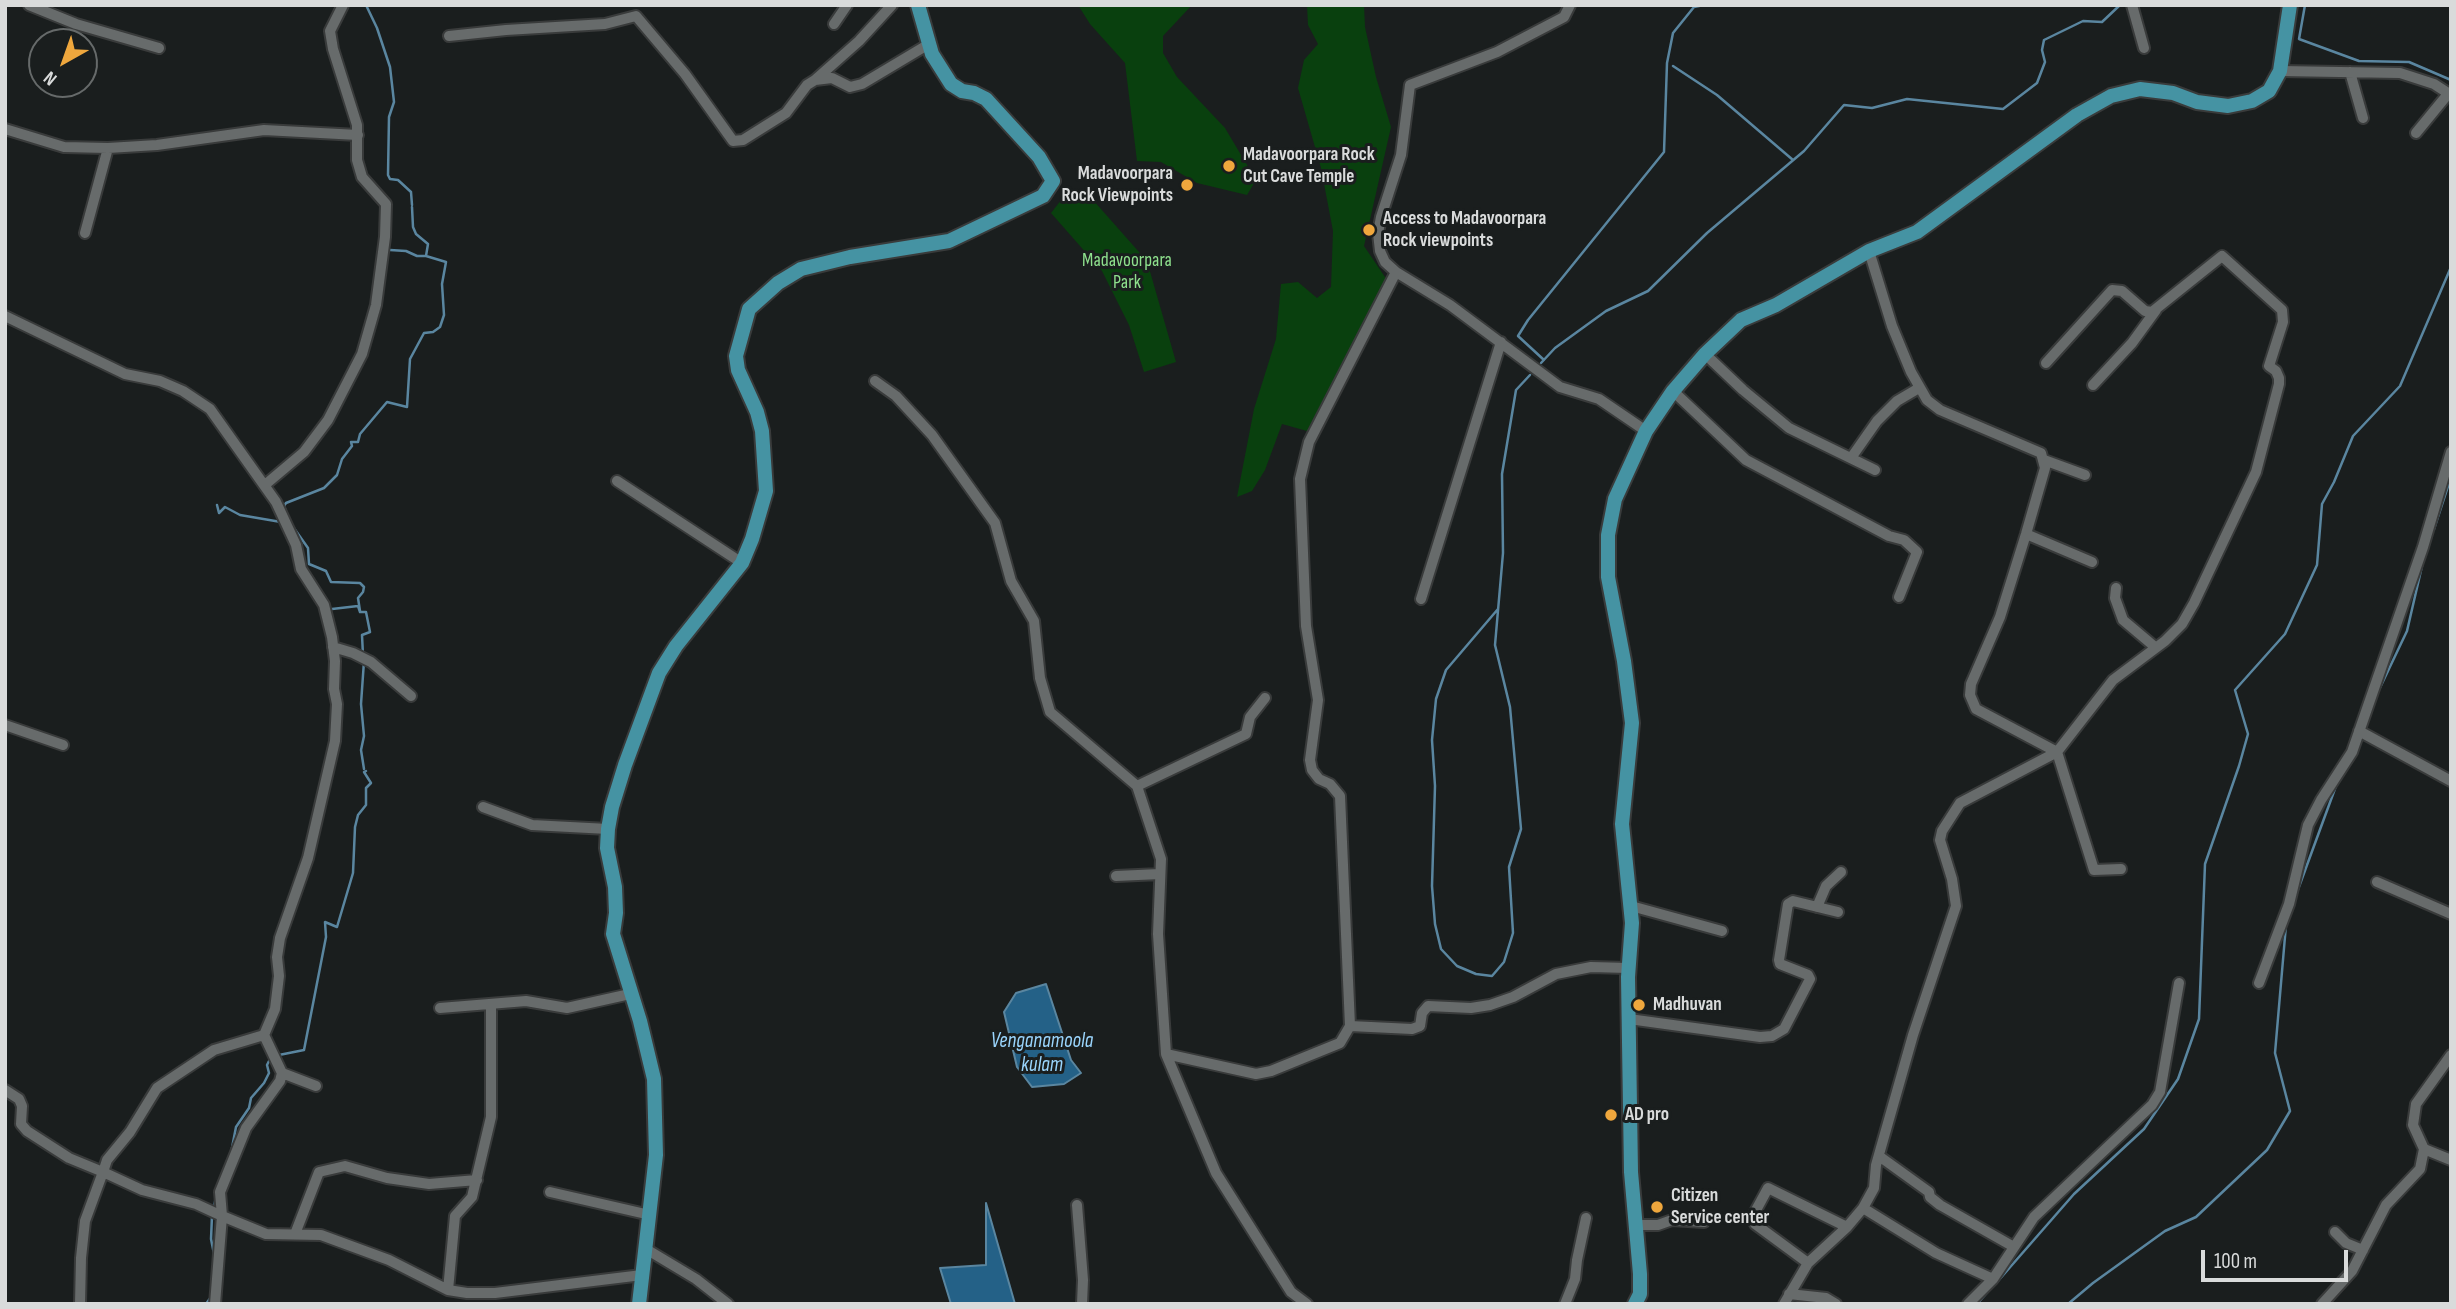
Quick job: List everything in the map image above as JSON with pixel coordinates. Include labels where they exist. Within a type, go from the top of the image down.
[{"type":"main road","points":[[639,1304],[650,1215],[656,1133],[654,1079],[640,1021],[613,934],[616,913],[615,887],[607,848],[608,829],[625,765],[659,673],[676,646],[742,563],[766,491],[762,431],[757,412],[738,370],[736,356],[749,309],[778,284],[801,269],[850,257],[949,241],[1043,196],[1053,181],[1039,157],[986,99],[962,91],[951,84],[932,54],[918,5]]},
{"type":"main road","points":[[1636,1304],[1640,1294],[1640,1274],[1631,1172],[1628,968],[1632,923],[1622,824],[1632,723],[1624,661],[1608,577],[1608,535],[1615,499],[1646,431],[1673,391],[1741,320],[1776,305],[1869,251],[1917,232],[2077,115],[2112,96],[2140,89],[2173,93],[2197,102],[2228,106],[2252,101],[2269,91],[2280,71],[2290,5]]},
{"type":"street","points":[[29,5],[76,24],[159,48]]},
{"type":"street","points":[[266,484],[304,452],[328,420],[362,354],[376,305],[385,237],[386,204],[362,177],[357,160],[358,135],[332,49],[330,31],[343,5]]},
{"type":"street","points":[[834,24],[847,5]]},
{"type":"street","points":[[449,36],[605,24],[636,16],[685,74],[733,141],[743,140],[786,113],[807,85],[859,41],[892,5]]},
{"type":"street","points":[[1570,5],[1564,17],[1497,52],[1410,85],[1401,155],[1378,233],[1380,251],[1385,262],[1396,272],[1450,305],[1560,387],[1599,399],[1646,431]]},
{"type":"street","points":[[2132,5],[2144,48]]},
{"type":"street","points":[[816,80],[832,78],[850,87],[862,84],[929,44]]},
{"type":"street","points":[[2280,71],[2400,73],[2434,85],[2449,95],[2416,132]]},
{"type":"street","points":[[2350,72],[2363,118]]},
{"type":"street","points":[[5,129],[64,147],[108,148],[157,145],[264,130],[358,135]]},
{"type":"street","points":[[85,233],[108,148]]},
{"type":"street","points":[[1869,251],[1892,326],[1919,388],[1932,405],[2032,448],[2041,453],[2044,460],[2045,468],[2000,617],[1971,684],[1969,695],[1976,709],[2057,752],[2094,870],[2121,869]]},
{"type":"street","points":[[1787,1299],[1808,1263],[1847,1227],[1863,1208],[1874,1188],[1879,1156],[1913,1035],[1956,906],[1952,879],[1940,840],[1942,831],[1961,803],[2057,752],[2113,680],[2182,624],[2256,471],[2279,384],[2276,371],[2269,366],[2283,322],[2282,310],[2222,256],[2152,312],[2145,311],[2122,291],[2112,290],[2046,363]]},
{"type":"street","points":[[1166,1054],[1256,1074],[1271,1071],[1340,1044],[1350,1027],[1340,796],[1331,784],[1319,779],[1312,770],[1310,760],[1318,700],[1306,626],[1300,478],[1308,442],[1396,272]]},
{"type":"street","points":[[2093,385],[2132,343],[2157,309]]},
{"type":"street","points":[[5,316],[125,374],[160,381],[183,391],[210,409],[266,484],[293,538],[302,569],[324,605],[333,647],[337,704],[335,741],[308,858],[280,938],[275,1009],[264,1035],[282,1073],[316,1086]]},
{"type":"street","points":[[1421,599],[1502,342]]},
{"type":"street","points":[[1705,355],[1789,428],[1875,470]]},
{"type":"street","points":[[874,381],[896,396],[932,435],[996,523],[1011,581],[1034,621],[1041,678],[1049,712],[1137,786],[1161,859],[1158,934],[1166,1054],[1216,1172],[1292,1293],[1307,1304]]},
{"type":"street","points":[[1852,458],[1877,421],[1897,401],[1919,388]]},
{"type":"street","points":[[1673,391],[1746,460],[1889,536],[1904,540],[1917,552],[1899,597]]},
{"type":"street","points":[[2259,983],[2289,904],[2308,825],[2352,752],[2423,547],[2451,452]]},
{"type":"street","points":[[2044,460],[2085,475]]},
{"type":"street","points":[[617,481],[742,563]]},
{"type":"street","points":[[2026,534],[2092,562]]},
{"type":"street","points":[[2116,588],[2115,598],[2123,620],[2155,648]]},
{"type":"street","points":[[333,647],[354,653],[371,662],[411,696]]},
{"type":"street","points":[[1137,786],[1246,734],[1251,717],[1265,698]]},
{"type":"street","points":[[5,725],[63,746]]},
{"type":"street","points":[[2359,731],[2451,781]]},
{"type":"street","points":[[483,807],[532,825],[608,829]]},
{"type":"street","points":[[1817,907],[1826,886],[1841,872]]},
{"type":"street","points":[[1116,876],[1160,874]]},
{"type":"street","points":[[2377,882],[2451,914]]},
{"type":"street","points":[[1629,1018],[1760,1037],[1772,1036],[1784,1030],[1810,979],[1808,975],[1785,967],[1779,960],[1787,906],[1791,901],[1838,912]]},
{"type":"street","points":[[1631,906],[1722,931]]},
{"type":"street","points":[[1350,1027],[1412,1029],[1420,1026],[1422,1013],[1428,1006],[1471,1008],[1490,1005],[1513,997],[1556,974],[1591,967],[1628,968]]},
{"type":"street","points":[[1968,1304],[1993,1279],[2034,1217],[2152,1105],[2160,1092],[2179,984]]},
{"type":"street","points":[[440,1008],[526,1001],[567,1008],[630,994]]},
{"type":"street","points":[[448,1290],[455,1216],[472,1198],[491,1117],[491,1004]]},
{"type":"street","points":[[80,1304],[85,1222],[107,1160],[130,1132],[157,1088],[214,1050],[264,1035]]},
{"type":"street","points":[[2322,1304],[2352,1271],[2386,1205],[2420,1169],[2424,1149],[2413,1125],[2416,1104],[2451,1055]]},
{"type":"street","points":[[215,1304],[222,1216],[220,1192],[243,1135],[254,1115],[273,1094],[282,1073]]},
{"type":"street","points":[[5,1090],[19,1099],[22,1106],[21,1124],[27,1131],[69,1158],[142,1190],[196,1204],[266,1234],[321,1235],[346,1243],[389,1260],[448,1290],[495,1293],[642,1275]]},
{"type":"street","points":[[2424,1149],[2451,1160]]},
{"type":"street","points":[[1879,1156],[1929,1192],[1930,1197],[1940,1205],[2014,1247]]},
{"type":"street","points":[[295,1234],[319,1172],[345,1166],[387,1178],[429,1184],[478,1180]]},
{"type":"street","points":[[1808,1263],[1755,1224],[1755,1212],[1768,1188],[1847,1227]]},
{"type":"street","points":[[550,1192],[650,1215]]},
{"type":"street","points":[[1077,1205],[1083,1280],[1082,1304]]},
{"type":"street","points":[[1863,1208],[1936,1253],[1993,1279]]},
{"type":"street","points":[[1565,1304],[1575,1279],[1586,1218]]},
{"type":"street","points":[[1637,1225],[1658,1225],[1672,1220],[1704,1222]]},
{"type":"street","points":[[2335,1233],[2346,1244],[2363,1250]]},
{"type":"street","points":[[646,1249],[696,1279],[728,1304]]},
{"type":"street","points":[[1787,1299],[1826,1298],[1836,1304]]},
{"type":"green space","points":[[1078,5],[1192,5],[1163,36],[1163,53],[1177,77],[1225,128],[1256,180],[1247,195],[1197,183],[1161,162],[1137,161],[1125,63],[1090,24]]},
{"type":"green space","points":[[1307,5],[1364,5],[1365,27],[1376,77],[1391,127],[1364,246],[1387,280],[1307,431],[1282,424],[1265,470],[1252,491],[1237,497],[1254,409],[1276,339],[1281,284],[1298,282],[1317,298],[1331,287],[1333,231],[1321,168],[1298,88],[1304,60],[1318,44],[1308,25]]},
{"type":"green space","name":"Madavoorpara Park","points":[[1065,195],[1093,200],[1147,261],[1176,362],[1144,372],[1129,325],[1102,271],[1051,213]]},
{"type":"water","name":"Venganamoola kulam","points":[[1046,984],[1071,1060],[1081,1073],[1064,1084],[1032,1087],[1017,1067],[1004,1012],[1016,993]]},
{"type":"water","points":[[986,1203],[1015,1304],[951,1304],[940,1268],[986,1265]]},
{"type":"waterway","points":[[366,5],[390,67],[394,102],[389,117],[388,175],[411,192],[412,205]]},
{"type":"waterway","points":[[1544,360],[1518,336],[1528,320],[1664,152],[1667,63],[1673,33],[1694,7],[1704,5]]},
{"type":"waterway","points":[[1541,363],[1555,348],[1606,311],[1648,291],[1707,233],[1804,151],[1844,105],[1872,108],[1907,99],[2003,109],[2037,83],[2045,62],[2042,50],[2044,40],[2083,21],[2102,22],[2120,5]]},
{"type":"waterway","points":[[2305,5],[2299,39],[2359,61],[2409,62],[2451,80]]},
{"type":"waterway","points":[[1673,66],[1717,95],[1793,160]]},
{"type":"waterway","points":[[287,515],[284,506],[286,503],[324,488],[337,475],[342,459],[352,446],[351,442],[358,442],[360,434],[387,402],[407,407],[410,359],[424,333],[433,332],[440,327],[444,315],[442,284],[446,262],[426,256],[428,244],[416,234],[412,207]]},
{"type":"waterway","points":[[390,250],[426,256]]},
{"type":"waterway","points":[[1998,1281],[2074,1194],[2144,1129],[2178,1079],[2199,1019],[2205,864],[2248,734],[2235,690],[2285,634],[2317,565],[2322,504],[2353,436],[2400,386],[2451,267]]},
{"type":"waterway","points":[[1498,609],[1446,670],[1436,699],[1432,740],[1435,786],[1432,886],[1435,924],[1441,949],[1457,966],[1476,974],[1492,976],[1504,962],[1513,933],[1509,867],[1521,829],[1510,707],[1495,645],[1503,553],[1502,474],[1516,390],[1530,375]]},
{"type":"waterway","points":[[2434,529],[2451,477]]},
{"type":"waterway","points":[[217,505],[219,513],[225,507],[240,515],[281,522]]},
{"type":"waterway","points":[[291,524],[308,548],[309,564],[326,571],[331,582],[360,583],[364,587],[358,598],[360,611]]},
{"type":"waterway","points":[[2377,694],[2407,631],[2422,566]]},
{"type":"waterway","points":[[332,609],[358,606],[360,612],[366,612],[370,632],[362,635],[363,655]]},
{"type":"waterway","points":[[364,661],[361,704],[364,736],[361,750],[364,769]]},
{"type":"waterway","points":[[279,1055],[304,1050],[326,937],[325,922],[337,927],[353,873],[355,827],[358,815],[366,805],[366,788],[371,783],[364,772],[366,771]]},
{"type":"waterway","points":[[2296,895],[2336,786]]},
{"type":"waterway","points":[[2068,1304],[2165,1231],[2196,1217],[2267,1150],[2290,1111],[2275,1053],[2286,925]]},
{"type":"waterway","points":[[231,1153],[236,1127],[249,1108],[251,1098],[264,1083],[269,1073],[267,1065],[271,1057]]},
{"type":"waterway","points":[[214,1209],[216,1195]]},
{"type":"waterway","points":[[212,1216],[211,1239],[214,1254]]},
{"type":"waterway","points":[[206,1304],[211,1297],[212,1278]]},
{"type":"waterway","points":[[1977,1304],[1991,1288]]},
{"type":"place","name":"Madavoorpara Rock Cut Cave Temple","points":[[1229,166]]},
{"type":"place","name":"Madavoorpara Rock Viewpoints","points":[[1187,185]]},
{"type":"place","name":"Access to Madavoorpara Rock viewpoints","points":[[1369,230]]},
{"type":"place","name":"Madhuvan","points":[[1639,1005]]},
{"type":"place","name":"AD pro","points":[[1611,1115]]},
{"type":"place","name":"Citizen Service center","points":[[1657,1207]]}]
